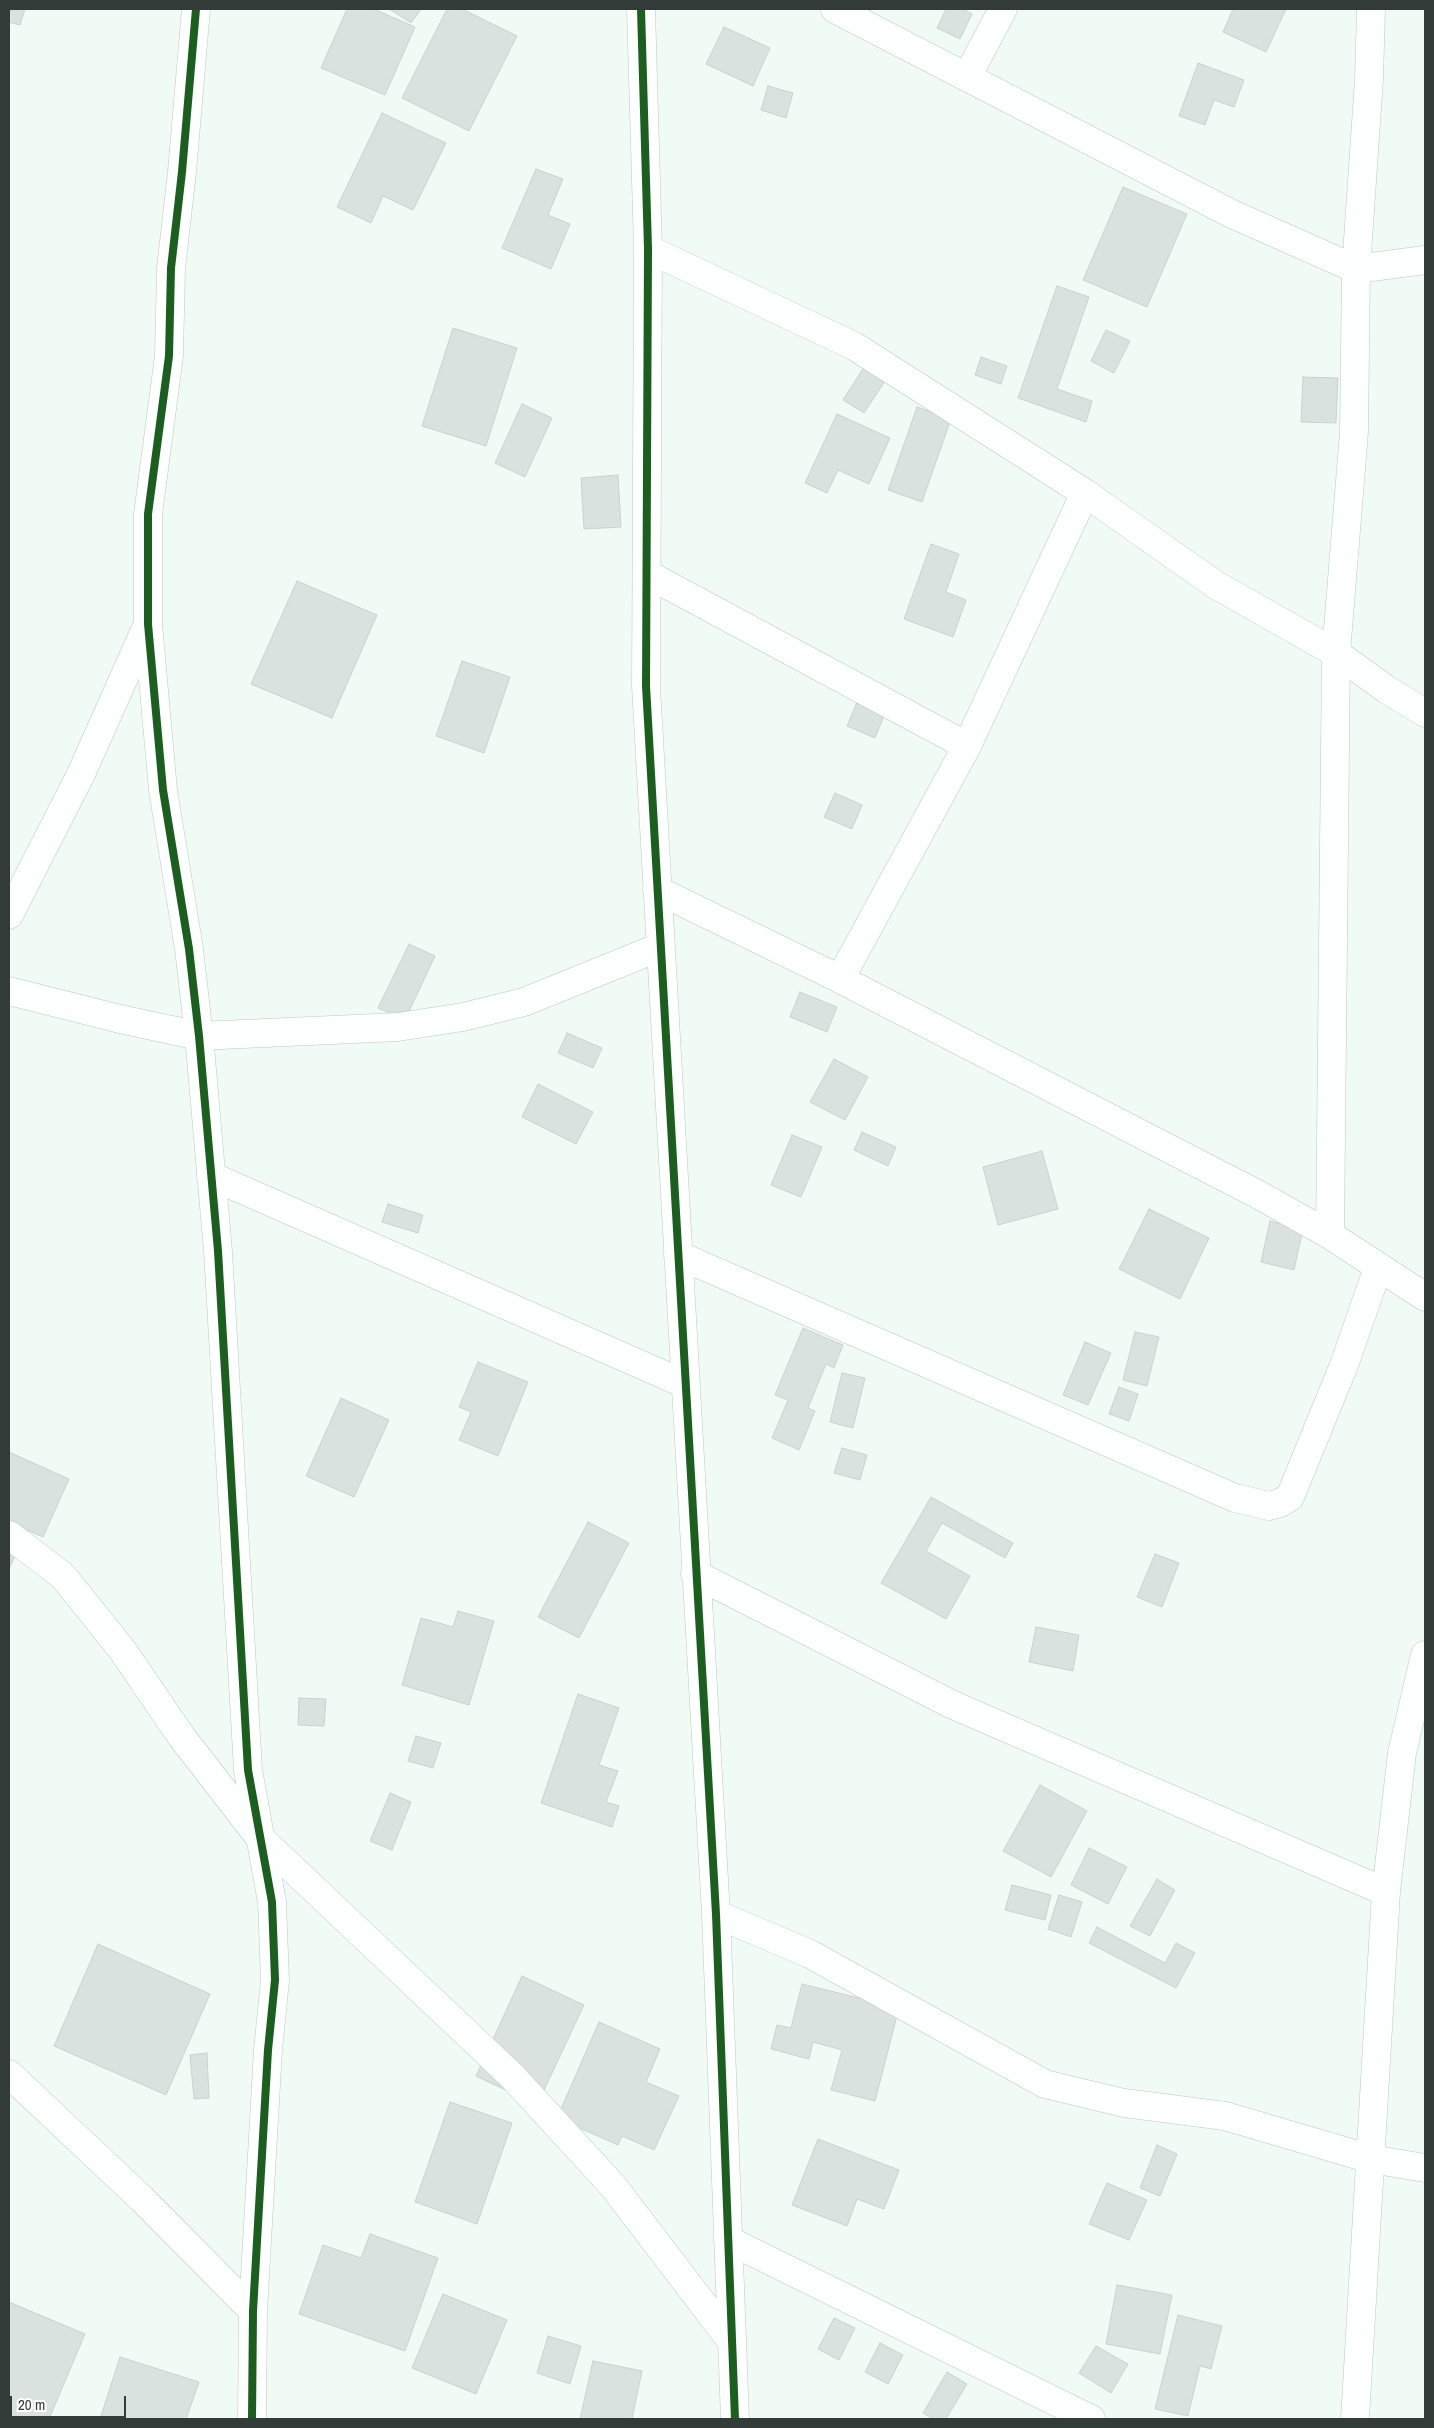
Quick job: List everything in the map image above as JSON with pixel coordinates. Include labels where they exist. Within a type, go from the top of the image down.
[{"type":"street","points":[[196,9],[182,172],[171,268],[169,356],[148,514],[148,624],[163,790],[189,950],[199,1036],[218,1251],[248,1770],[272,1902],[274,1980],[268,2050],[253,2311],[252,2419]]},
{"type":"street","points":[[641,9],[648,249],[646,686],[695,1574],[716,1914],[735,2419]]},
{"type":"street","points":[[835,9],[1232,214],[1356,269],[1425,260]]},
{"type":"street","points":[[967,77],[1003,9]]},
{"type":"street","points":[[1330,1235],[1336,653],[1354,432],[1356,269],[1370,79],[1371,9]]},
{"type":"street","points":[[648,249],[854,346],[1085,494],[1216,585],[1336,653],[1386,689],[1425,713]]},
{"type":"street","points":[[840,979],[967,746],[1085,494]]},
{"type":"street","points":[[647,574],[967,746]]},
{"type":"street","points":[[9,915],[81,774],[148,624]]},
{"type":"street","points":[[657,890],[840,979],[1259,1195],[1330,1235],[1425,1297]]},
{"type":"street","points":[[9,991],[120,1020],[199,1036],[398,1027],[462,1017],[524,1002],[660,947]]},
{"type":"street","points":[[211,1176],[685,1384]]},
{"type":"street","points":[[678,1255],[1235,1498],[1269,1506],[1280,1503],[1290,1497],[1344,1365],[1378,1268]]},
{"type":"street","points":[[9,1535],[63,1576],[123,1651],[180,1736],[260,1838],[512,2076],[613,2186],[732,2342]]},
{"type":"street","points":[[695,1574],[953,1705],[1386,1892]]},
{"type":"street","points":[[1355,2419],[1386,1892],[1414,1752],[1425,1655]]},
{"type":"street","points":[[716,1914],[810,1954],[1044,2084],[1124,2103],[1225,2116],[1371,2159],[1425,2168]]},
{"type":"street","points":[[9,2074],[142,2198],[253,2311]]},
{"type":"street","points":[[728,2240],[1091,2419]]},
{"type":"building","points":[[9,9],[25,9],[20,25],[9,22]]},
{"type":"building","points":[[347,9],[374,9],[415,27],[385,95],[321,68]]},
{"type":"building","points":[[389,9],[421,9],[411,23]]},
{"type":"building","points":[[447,9],[462,9],[517,36],[469,131],[402,98]]},
{"type":"building","points":[[946,9],[962,9],[972,14],[960,39],[937,28]]},
{"type":"building","points":[[1233,9],[1286,9],[1266,52],[1223,32]]},
{"type":"building","points":[[724,27],[770,48],[753,86],[706,64]]},
{"type":"building","points":[[1198,63],[1244,80],[1234,107],[1214,100],[1205,125],[1179,116]]},
{"type":"building","points":[[768,86],[793,93],[786,118],[761,110]]},
{"type":"building","points":[[382,113],[446,143],[413,210],[383,196],[371,223],[337,207]]},
{"type":"building","points":[[536,169],[563,179],[548,215],[570,224],[551,269],[502,248]]},
{"type":"building","points":[[1123,187],[1187,214],[1147,307],[1083,280]]},
{"type":"building","points":[[1057,286],[1089,297],[1057,389],[1092,401],[1086,422],[1018,398]]},
{"type":"building","points":[[453,328],[517,348],[486,446],[422,426]]},
{"type":"building","points":[[1106,330],[1130,341],[1114,373],[1091,361]]},
{"type":"building","points":[[981,357],[1007,366],[1001,384],[975,375]]},
{"type":"building","points":[[866,364],[887,378],[864,413],[843,400]]},
{"type":"building","points":[[1303,377],[1338,378],[1336,423],[1301,422]]},
{"type":"building","points":[[522,404],[552,418],[525,477],[495,463]]},
{"type":"building","points":[[917,407],[951,419],[922,502],[888,490]]},
{"type":"building","points":[[837,414],[890,438],[869,484],[838,470],[827,493],[805,483]]},
{"type":"building","points":[[618,475],[621,527],[584,529],[581,478]]},
{"type":"building","points":[[931,544],[959,554],[946,592],[966,600],[953,637],[904,619]]},
{"type":"building","points":[[297,581],[377,615],[332,718],[251,684]]},
{"type":"building","points":[[462,661],[510,677],[484,753],[436,736]]},
{"type":"building","points":[[858,700],[886,711],[875,738],[847,726]]},
{"type":"building","points":[[835,793],[862,805],[852,829],[824,817]]},
{"type":"building","points":[[409,944],[435,956],[405,1020],[378,1008]]},
{"type":"building","points":[[800,992],[837,1007],[827,1032],[790,1017]]},
{"type":"building","points":[[567,1033],[602,1048],[593,1068],[558,1053]]},
{"type":"building","points":[[834,1059],[868,1077],[845,1120],[810,1102]]},
{"type":"building","points":[[538,1084],[593,1112],[576,1144],[522,1117]]},
{"type":"building","points":[[862,1132],[896,1147],[888,1166],[854,1150]]},
{"type":"building","points":[[792,1135],[822,1147],[801,1197],[771,1185]]},
{"type":"building","points":[[1042,1151],[1058,1209],[998,1225],[983,1167]]},
{"type":"building","points":[[388,1204],[423,1215],[418,1233],[382,1222]]},
{"type":"building","points":[[1149,1209],[1209,1238],[1180,1299],[1119,1269]]},
{"type":"building","points":[[1270,1221],[1303,1229],[1294,1270],[1261,1262]]},
{"type":"building","points":[[803,1328],[843,1345],[834,1368],[826,1364],[808,1408],[815,1411],[799,1450],[772,1438],[788,1400],[775,1395]]},
{"type":"building","points":[[1135,1332],[1159,1337],[1147,1386],[1123,1380]]},
{"type":"building","points":[[1085,1342],[1111,1353],[1088,1405],[1063,1395]]},
{"type":"building","points":[[478,1362],[528,1382],[498,1456],[459,1440],[471,1412],[459,1407]]},
{"type":"building","points":[[842,1373],[865,1378],[853,1428],[830,1422]]},
{"type":"building","points":[[1119,1387],[1138,1394],[1129,1421],[1109,1414]]},
{"type":"building","points":[[341,1398],[389,1420],[354,1497],[306,1476]]},
{"type":"building","points":[[842,1448],[867,1455],[860,1480],[834,1473]]},
{"type":"building","points":[[9,1452],[69,1479],[43,1537],[27,1530],[10,1567]]},
{"type":"building","points":[[931,1497],[1013,1543],[1005,1558],[942,1523],[926,1551],[970,1576],[946,1619],[881,1583]]},
{"type":"building","points":[[588,1522],[629,1543],[579,1638],[538,1617]]},
{"type":"building","points":[[1155,1554],[1179,1563],[1162,1607],[1137,1597]]},
{"type":"building","points":[[458,1611],[494,1621],[469,1705],[402,1685],[421,1618],[453,1627]]},
{"type":"building","points":[[1036,1627],[1079,1635],[1073,1671],[1029,1662]]},
{"type":"building","points":[[578,1694],[619,1708],[599,1765],[618,1771],[606,1802],[619,1806],[612,1827],[541,1803]]},
{"type":"building","points":[[299,1698],[326,1699],[324,1726],[298,1725]]},
{"type":"building","points":[[416,1736],[441,1743],[433,1768],[408,1761]]},
{"type":"building","points":[[1040,1785],[1087,1811],[1051,1877],[1003,1851]]},
{"type":"building","points":[[390,1793],[411,1802],[392,1850],[370,1841]]},
{"type":"building","points":[[1089,1848],[1127,1867],[1108,1904],[1071,1885]]},
{"type":"building","points":[[1157,1879],[1175,1890],[1150,1936],[1130,1926]]},
{"type":"building","points":[[1012,1885],[1051,1895],[1045,1920],[1005,1910]]},
{"type":"building","points":[[1059,1895],[1082,1902],[1071,1937],[1048,1929]]},
{"type":"building","points":[[1097,1927],[1165,1963],[1176,1943],[1195,1953],[1176,1988],[1089,1943]]},
{"type":"building","points":[[98,1944],[210,1994],[166,2095],[54,2046]]},
{"type":"building","points":[[522,1976],[584,2005],[537,2105],[476,2076]]},
{"type":"building","points":[[802,1984],[899,2008],[875,2101],[831,2090],[842,2050],[813,2042],[809,2059],[771,2049],[777,2025],[791,2028]]},
{"type":"building","points":[[599,2022],[660,2049],[646,2082],[679,2096],[654,2150],[622,2136],[618,2145],[557,2118]]},
{"type":"building","points":[[207,2053],[209,2098],[194,2099],[190,2055]]},
{"type":"building","points":[[450,2102],[512,2123],[477,2224],[415,2202]]},
{"type":"building","points":[[818,2139],[899,2170],[884,2209],[857,2199],[847,2226],[792,2205]]},
{"type":"building","points":[[1157,2145],[1177,2154],[1160,2196],[1140,2188]]},
{"type":"building","points":[[1107,2183],[1147,2200],[1129,2240],[1089,2224]]},
{"type":"building","points":[[370,2234],[438,2258],[405,2351],[299,2314],[323,2245],[361,2258]]},
{"type":"building","points":[[1117,2285],[1172,2295],[1160,2354],[1106,2344]]},
{"type":"building","points":[[443,2294],[507,2320],[476,2394],[412,2368]]},
{"type":"building","points":[[9,2302],[85,2334],[49,2419],[9,2419]]},
{"type":"building","points":[[1178,2315],[1222,2326],[1211,2369],[1200,2366],[1188,2416],[1155,2409]]},
{"type":"building","points":[[834,2318],[855,2328],[839,2360],[818,2349]]},
{"type":"building","points":[[548,2336],[581,2346],[570,2384],[537,2373]]},
{"type":"building","points":[[880,2343],[903,2355],[888,2384],[865,2372]]},
{"type":"building","points":[[1096,2346],[1128,2364],[1111,2393],[1079,2373]]},
{"type":"building","points":[[120,2357],[199,2382],[186,2419],[100,2419]]},
{"type":"building","points":[[593,2361],[642,2371],[632,2419],[580,2419]]},
{"type":"building","points":[[947,2372],[967,2384],[946,2419],[934,2419],[923,2413]]},
{"type":"cycle path","points":[[196,9],[182,172],[171,268],[169,356],[148,514],[148,624],[163,790],[189,949],[199,1036],[218,1251],[248,1770],[272,1902],[275,1980],[268,2050],[253,2311],[252,2419]]},
{"type":"cycle path","points":[[641,9],[648,249],[646,686],[716,1914],[735,2419]]}]
